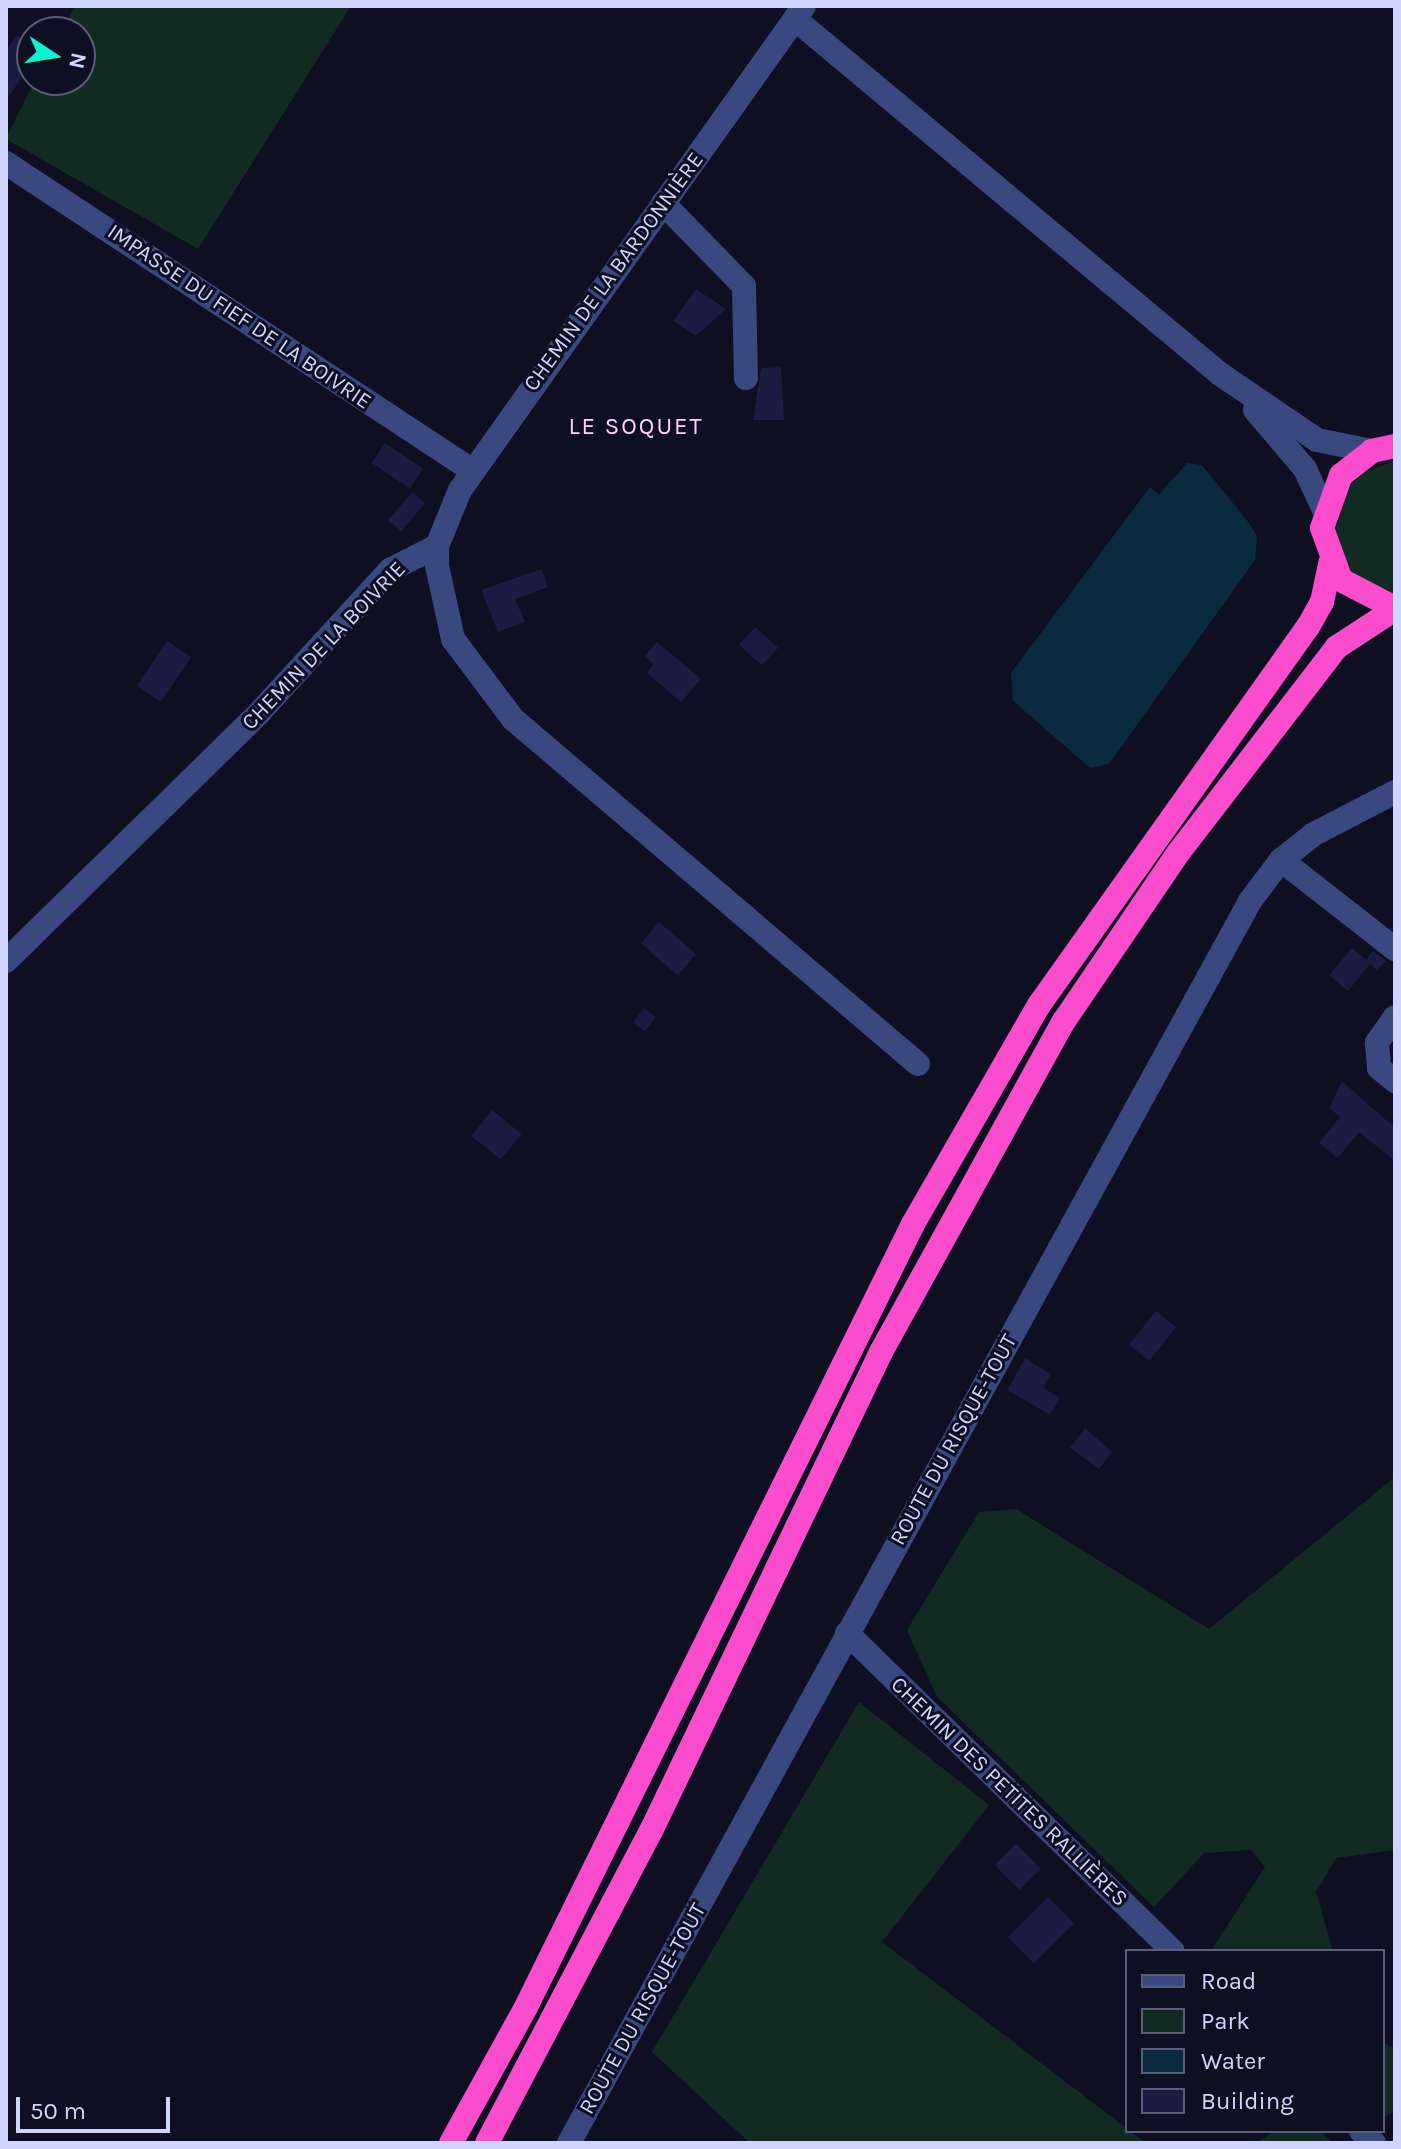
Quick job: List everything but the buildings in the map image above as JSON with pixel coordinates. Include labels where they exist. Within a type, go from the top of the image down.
[{"type":"highway","points":[[451,2143],[526,2007],[928,1197],[1039,1005],[1308,627],[1326,593],[1330,563],[1324,510],[1341,475],[1383,448]]},
{"type":"highway","points":[[1330,563],[1357,595],[1395,609]]},
{"type":"highway","points":[[487,2143],[651,1831],[881,1352],[1064,1021],[1179,852],[1337,647],[1395,609]]},
{"type":"street","name":"CHEMIN DE LA BARDONNIÈRE","points":[[437,546],[473,471],[800,13]]},
{"type":"street","points":[[800,13],[1220,374],[1317,440],[1383,448]]},
{"type":"street","name":"IMPASSE DU FIEF DE LA BOIVRIE","points":[[6,163],[473,471]]},
{"type":"street","points":[[663,203],[744,286],[746,378]]},
{"type":"street","points":[[1220,374],[1305,469],[1324,510]]},
{"type":"street","name":"CHEMIN DE LA BOIVRIE","points":[[6,961],[260,712],[390,570],[437,546],[453,639],[513,719],[918,1064]]},
{"type":"street","name":"ROUTE DU RISQUE-TOUT","points":[[569,2143],[1250,901],[1281,860],[1352,811],[1395,792]]},
{"type":"street","points":[[1281,860],[1395,949]]},
{"type":"street","points":[[1390,1024],[1377,1043],[1379,1068],[1395,1081]]},
{"type":"street","name":"CHEMIN DES PETITES RALLIÈRES","points":[[847,1633],[1171,1949]]},
{"type":"green space","points":[[75,6],[351,6],[198,249],[6,139],[27,96],[96,96],[96,16],[70,16]]},
{"type":"green space","points":[[1395,460],[1395,595],[1352,573],[1335,534],[1346,491],[1362,474]]},
{"type":"green space","points":[[1395,1477],[1395,1850],[1336,1858],[1316,1892],[1332,1949],[1212,1949],[1265,1867],[1251,1850],[1204,1853],[1154,1907],[937,1697],[907,1630],[979,1512],[1016,1509],[1209,1629]]},
{"type":"green space","points":[[859,1702],[989,1805],[882,1942],[1125,2127],[1125,2133],[1133,2133],[1146,2143],[750,2143],[652,2052]]},
{"type":"green space","points":[[1385,2044],[1395,2048],[1395,2111],[1385,2117]]},
{"type":"green space","points":[[1272,2133],[1322,2133],[1333,2143],[1255,2143]]},
{"type":"water","points":[[1187,463],[1202,465],[1249,523],[1257,536],[1255,560],[1109,764],[1090,768],[1013,701],[1011,673],[1150,487],[1159,495]]},
{"type":"district","name":"LE SOQUET","points":[[636,427]]}]
